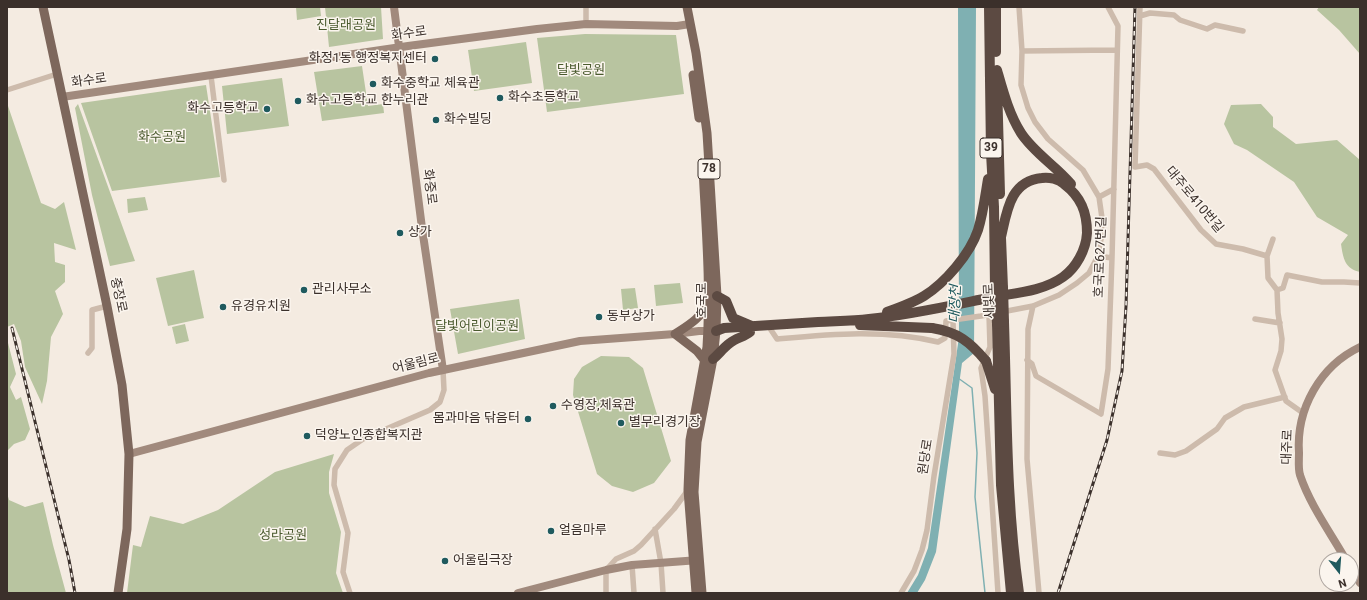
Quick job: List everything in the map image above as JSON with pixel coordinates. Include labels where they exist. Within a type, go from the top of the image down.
[{"type":"highway","name":"새빛로","points":[[989,7],[995,294],[1001,323],[1008,485],[1019,593]]},
{"type":"highway","name":"새빛로","points":[[995,294],[1001,237],[996,70],[996,7]]},
{"type":"highway","points":[[995,294],[1030,294],[1051,288],[1064,282],[1074,273],[1085,258],[1090,240],[1091,221],[1080,193],[1037,152],[1021,134],[1011,113],[996,70]]},
{"type":"highway","points":[[869,319],[924,296],[938,286],[963,257],[977,232],[984,208],[991,153]]},
{"type":"highway","points":[[839,326],[935,311],[995,294],[1028,291],[1049,284],[1063,277],[1072,269],[1081,256],[1087,239],[1087,220],[1081,202],[1072,190],[1062,182],[1047,177],[1035,178],[1016,190],[1009,204],[1001,237]]},
{"type":"highway","points":[[713,298],[726,301],[733,318],[751,329],[869,319],[935,311]]},
{"type":"highway","name":"새빛로","points":[[1001,323],[999,404],[1001,484],[1011,593]]},
{"type":"highway","points":[[712,332],[724,328],[771,330],[862,325],[932,328],[955,334],[965,339],[986,360],[999,404]]},
{"type":"highway","points":[[709,360],[719,355],[728,344],[744,336],[751,329]]},
{"type":"main road","name":"충장로","points":[[42,7],[107,306],[122,385],[129,454],[127,529],[118,593]]},
{"type":"main road","name":"호국로","points":[[682,7],[696,52],[706,133],[713,298],[712,332],[697,442],[694,492],[696,593]]},
{"type":"main road","name":"호국로","points":[[687,7],[688,24]]},
{"type":"main road","points":[[709,360],[675,334],[692,323],[713,298]]},
{"type":"main road","name":"호국로","points":[[702,593],[696,560],[688,490],[690,440],[709,360]]},
{"type":"street","name":"화중로","points":[[394,7],[422,228],[443,370]]},
{"type":"street","points":[[586,7],[586,24]]},
{"type":"street","points":[[771,330],[777,339],[868,333],[921,338],[938,342],[945,338],[946,321],[989,315],[1033,306],[1059,295],[1089,273],[1098,256],[1101,239],[1102,218],[1099,197],[1083,170],[1048,139],[1035,122],[1028,108],[1021,85],[1022,51],[1019,7]]},
{"type":"street","name":"호국로627번길","points":[[1027,360],[1032,364],[1036,376],[1101,414],[1108,369],[1114,189],[1116,50],[1118,26],[1108,7]]},
{"type":"street","name":"대주로410번길","points":[[1140,7],[1135,167],[1148,165],[1154,169],[1201,230],[1216,244],[1243,249],[1267,256]]},
{"type":"street","points":[[1140,16],[1150,13],[1174,15],[1180,20],[1207,29],[1215,25],[1242,31]]},
{"type":"street","name":"화수로","points":[[62,97],[537,29],[586,24],[677,26],[688,24]]},
{"type":"street","points":[[1022,51],[1116,50]]},
{"type":"street","points":[[7,90],[57,74]]},
{"type":"street","points":[[211,76],[224,180]]},
{"type":"street","points":[[1099,197],[1114,189]]},
{"type":"street","points":[[1273,239],[1267,256],[1268,278],[1277,290],[1282,339],[1281,351],[1275,370],[1286,401],[1303,413]]},
{"type":"street","points":[[1098,256],[1112,258]]},
{"type":"street","points":[[1277,290],[1283,288],[1287,275],[1322,282],[1360,283]]},
{"type":"street","points":[[88,353],[92,348],[92,310],[107,306]]},
{"type":"street","points":[[1033,306],[1028,330],[1027,459],[1039,593]]},
{"type":"street","points":[[989,315],[990,347],[981,368],[985,396],[998,593]]},
{"type":"street","points":[[1255,319],[1280,323]]},
{"type":"street","name":"원당로","points":[[901,593],[914,571],[922,550],[927,530],[934,476],[954,354],[954,321]]},
{"type":"street","name":"어울림로","points":[[129,454],[443,370],[580,341],[712,332]]},
{"type":"street","name":"대주로","points":[[1341,552],[1308,496],[1300,473],[1298,442],[1303,413],[1312,390],[1332,365],[1360,346]]},
{"type":"street","points":[[350,593],[343,572],[348,533],[334,485],[335,469],[347,450],[363,439],[430,410],[440,402],[444,390],[443,370]]},
{"type":"street","points":[[1160,453],[1175,455],[1186,451],[1217,429],[1226,418],[1244,407],[1285,397]]},
{"type":"street","points":[[606,593],[606,570],[616,559],[634,551],[674,509],[688,490]]},
{"type":"street","points":[[655,529],[661,563],[663,593]]},
{"type":"street","points":[[518,593],[606,570],[632,565],[696,560]]},
{"type":"street","points":[[632,565],[634,593]]},
{"type":"green space","points":[[296,7],[320,7],[321,16],[297,20]]},
{"type":"green space","name":"진달래공원","points":[[325,7],[381,7],[383,39],[329,47]]},
{"type":"green space","points":[[1319,7],[1360,7],[1360,54],[1339,30],[1317,10]]},
{"type":"green space","name":"달빛공원","points":[[585,34],[676,35],[684,94],[547,112],[537,38]]},
{"type":"green space","points":[[526,42],[532,83],[474,91],[468,50]]},
{"type":"green space","points":[[362,66],[368,106],[383,104],[384,113],[322,121],[314,72]]},
{"type":"green space","points":[[282,78],[289,126],[227,134],[222,86]]},
{"type":"green space","name":"화수공원","points":[[206,85],[220,177],[112,191],[81,103]]},
{"type":"green space","points":[[7,103],[41,203],[55,209],[64,202],[76,250],[54,243],[55,262],[65,265],[65,282],[55,291],[63,314],[51,337],[47,381],[42,404],[25,367],[21,341],[14,324],[7,327]]},
{"type":"green space","points":[[78,104],[135,261],[110,266],[92,195],[75,108]]},
{"type":"green space","points":[[1261,104],[1273,117],[1273,127],[1296,144],[1337,140],[1360,160],[1360,272],[1355,271],[1348,266],[1344,258],[1341,244],[1348,235],[1317,217],[1294,182],[1247,150],[1234,144],[1224,124],[1231,105]]},
{"type":"green space","points":[[145,197],[148,210],[128,213],[127,199]]},
{"type":"green space","points":[[194,270],[204,318],[168,326],[156,278]]},
{"type":"green space","points":[[680,283],[683,303],[656,306],[654,285]]},
{"type":"green space","points":[[635,288],[638,308],[623,310],[621,289]]},
{"type":"green space","name":"달빛어린이공원","points":[[519,299],[525,339],[458,354],[450,309]]},
{"type":"green space","points":[[185,324],[189,341],[176,344],[172,327]]},
{"type":"green space","points":[[7,339],[16,374],[10,387],[16,400],[21,397],[30,429],[25,440],[14,444],[7,451]]},
{"type":"green space","points":[[601,356],[629,357],[643,368],[671,461],[654,483],[633,492],[612,486],[597,474],[573,395],[574,379],[582,367]]},
{"type":"green space","name":"성라공원","points":[[334,454],[329,472],[329,493],[341,532],[336,573],[343,593],[127,593],[133,545],[141,547],[150,516],[183,524],[218,510],[275,472]]},
{"type":"green space","points":[[7,493],[9,500],[25,507],[43,502],[66,593],[7,593]]},
{"type":"water","points":[[958,7],[976,7],[974,353],[962,363],[936,552],[925,580],[917,593],[907,593],[918,575],[928,548],[959,337]]},
{"type":"waterway","points":[[958,378],[972,388],[977,453],[975,497],[985,593]]},
{"type":"railway","points":[[1058,593],[1107,440],[1122,371],[1126,306],[1135,7]]},
{"type":"railway","points":[[12,328],[69,560],[75,593]]},
{"type":"place","name":"화정1동 행정복지센터","points":[[435,59]]},
{"type":"place","name":"화수중학교 체육관","points":[[373,84]]},
{"type":"place","name":"화수초등학교","points":[[500,98]]},
{"type":"place","name":"화수고등학교 한누리관","points":[[298,101]]},
{"type":"place","name":"화수고등학교","points":[[267,109]]},
{"type":"place","name":"화수빌딩","points":[[436,120]]},
{"type":"place","name":"상가","points":[[400,233]]},
{"type":"place","name":"관리사무소","points":[[304,290]]},
{"type":"place","name":"유경유치원","points":[[223,307]]},
{"type":"place","name":"동부상가","points":[[599,317]]},
{"type":"place","name":"수영장,체육관","points":[[553,406]]},
{"type":"place","name":"몸과마음 닦음터","points":[[528,419]]},
{"type":"place","name":"별무리경기장","points":[[621,423]]},
{"type":"place","name":"덕양노인종합복지관","points":[[307,436]]},
{"type":"place","name":"얼음마루","points":[[551,531]]},
{"type":"place","name":"어울림극장","points":[[445,561]]},
{"type":"water label","name":"대장천","points":[[956,304]]}]
